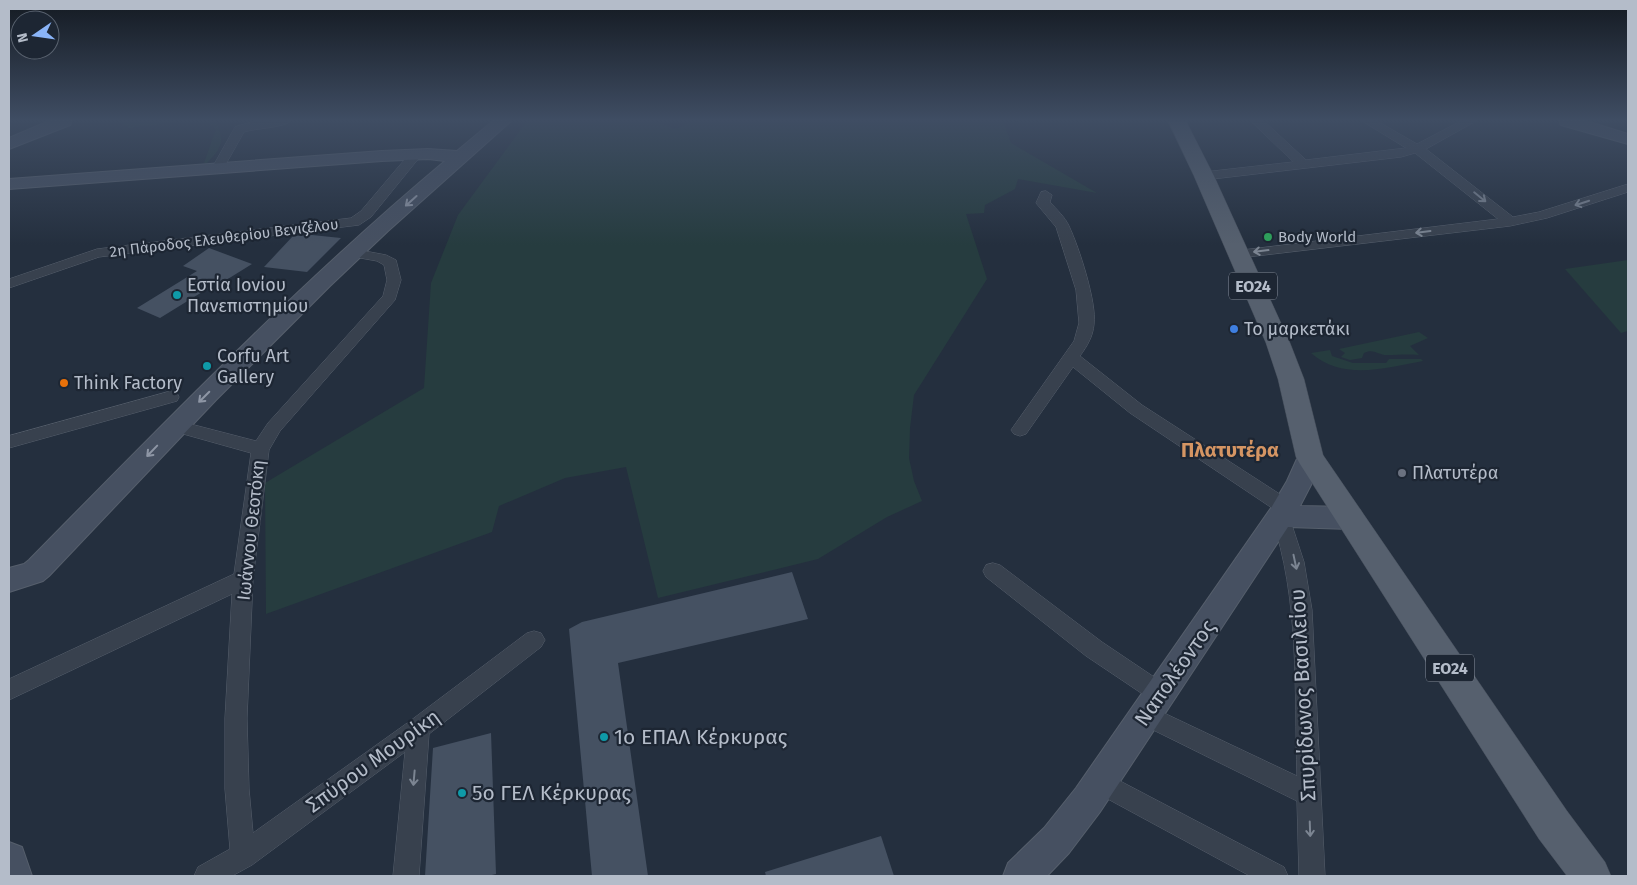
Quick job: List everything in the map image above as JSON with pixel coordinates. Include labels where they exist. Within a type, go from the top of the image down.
[{"type":"main road","name":"ΕΟ24","points":[[1197,162],[1287,366],[1310,457],[1553,825],[1591,876]]},
{"type":"street","points":[[218,168],[221,162]]},
{"type":"street","points":[[9,184],[304,162]]},
{"type":"street","name":"2η Πάροδος Ελευθερίου Βενιζέλου","points":[[9,284],[97,253],[354,222],[361,219],[409,162]]},
{"type":"street","points":[[9,580],[39,568],[175,426],[280,321],[454,162]]},
{"type":"street","points":[[1204,176],[1326,162]]},
{"type":"street","points":[[1436,162],[1510,222]]},
{"type":"street","points":[[1238,254],[1510,222],[1542,215],[1628,188]]},
{"type":"street","points":[[1020,430],[1082,342],[1086,333],[1086,302],[1063,226],[1043,203],[1046,195]]},
{"type":"street","name":"Ιωάννου Θεοτόκη","points":[[243,856],[237,789],[236,718],[243,579],[260,449],[264,440],[278,421],[390,297],[394,280],[391,263],[381,258],[354,253]]},
{"type":"street","points":[[1071,356],[1136,408],[1282,511],[1350,518]]},
{"type":"street","points":[[9,442],[171,397]]},
{"type":"street","points":[[175,426],[260,449]]},
{"type":"street","name":"Ναπολέοντος","points":[[1021,876],[1042,859],[1101,783],[1282,511],[1306,470],[1310,457]]},
{"type":"street","name":"Σπυρίδωνος Βασιλείου","points":[[1282,511],[1299,590],[1305,677],[1312,876]]},
{"type":"street","points":[[993,571],[1094,649],[1153,705],[1309,794]]},
{"type":"street","points":[[9,690],[243,579]]},
{"type":"street","name":"Σπύρου Μουρίκη","points":[[207,876],[243,856],[418,729],[534,640]]},
{"type":"street","points":[[406,876],[418,729]]},
{"type":"street","points":[[1101,783],[1275,876]]},
{"type":"street","points":[[9,860],[14,876]]},
{"type":"green space","points":[[497,162],[1044,162],[1097,193],[1018,179],[1015,189],[985,205],[984,213],[966,214],[987,279],[914,395],[909,458],[914,481],[922,501],[887,517],[818,559],[658,598],[626,467],[565,478],[499,506],[492,532],[266,614],[265,483],[424,388],[431,283],[458,215]]},
{"type":"green space","points":[[1628,260],[1628,331],[1621,333],[1565,269]]},
{"type":"green space","points":[[1419,332],[1428,338],[1410,346],[1419,355],[1384,355],[1370,351],[1364,353],[1362,358],[1350,360],[1341,357],[1345,353],[1339,349]]},
{"type":"green space","points":[[1330,350],[1332,356],[1353,363],[1386,363],[1389,359],[1421,359],[1423,361],[1379,369],[1350,370],[1323,362],[1311,353]]},
{"type":"building","points":[[312,235],[341,238],[307,272],[264,267],[293,236]]},
{"type":"building","name":"Εστία Ιονίου Πανεπιστημίου","points":[[209,248],[252,264],[223,282],[220,281],[160,318],[137,308],[197,271],[183,266]]},
{"type":"building","name":"1ο ΕΠΑΛ Κέρκυρας","points":[[792,572],[808,619],[618,663],[648,876],[592,876],[569,629],[582,622]]},
{"type":"building","name":"5ο ΓΕΛ Κέρκυρας","points":[[491,733],[496,874],[488,876],[425,876],[433,748]]},
{"type":"building","points":[[881,836],[894,876],[766,876],[765,872]]},
{"type":"place","name":"Body World","points":[[1268,237]]},
{"type":"place","name":"Εστία Ιονίου Πανεπιστημίου","points":[[177,295]]},
{"type":"place","name":"Το μαρκετάκι","points":[[1234,329]]},
{"type":"place","name":"Corfu Art Gallery","points":[[207,366]]},
{"type":"place","name":"Think Factory","points":[[64,383]]},
{"type":"place","name":"Πλατυτέρα","points":[[1402,473]]},
{"type":"place","name":"1ο ΕΠΑΛ Κέρκυρας","points":[[604,737]]},
{"type":"place","name":"5ο ΓΕΛ Κέρκυρας","points":[[462,793]]},
{"type":"district","name":"Πλατυτέρα","points":[[1230,450]]}]
